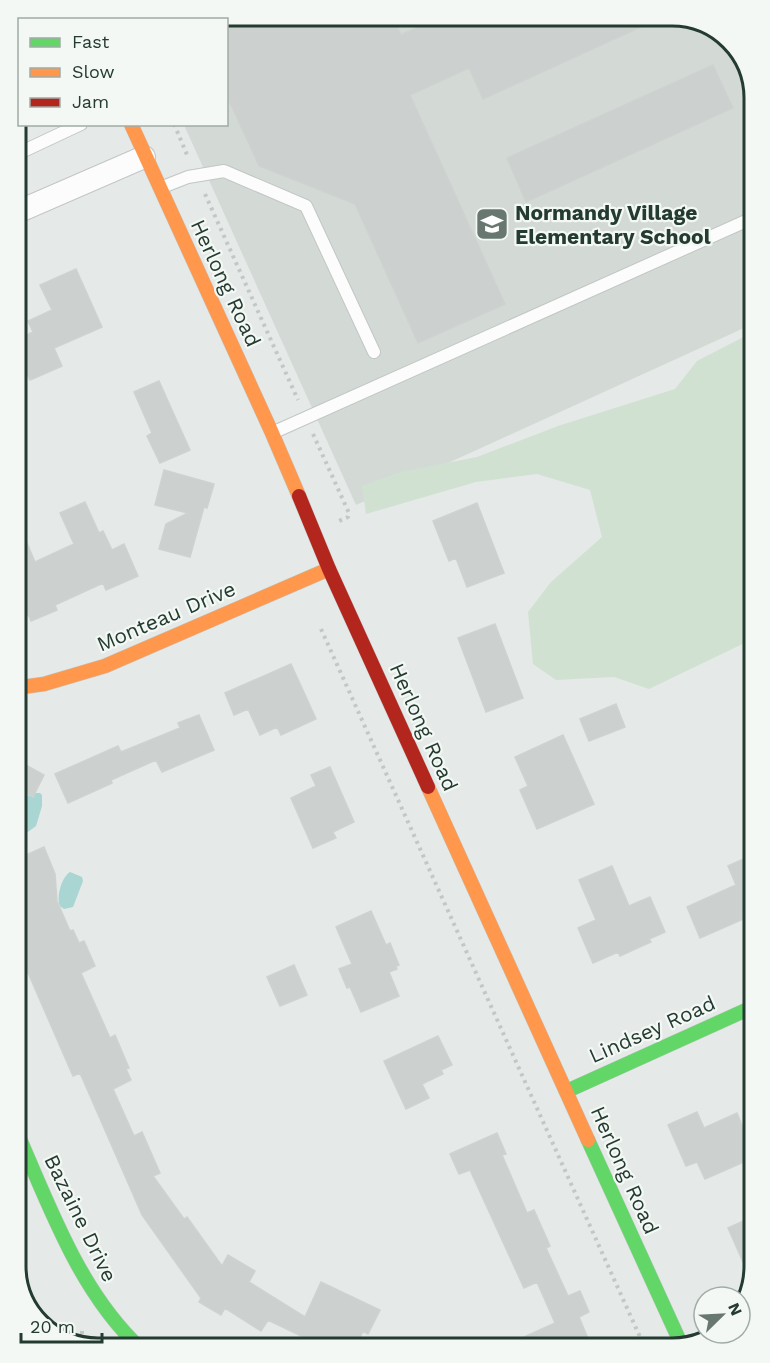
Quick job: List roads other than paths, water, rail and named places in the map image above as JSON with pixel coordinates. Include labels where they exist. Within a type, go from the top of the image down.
[{"type":"street","name":"Herlong Road","points":[[132,126],[272,433],[329,569],[678,1337]]},
{"type":"street","points":[[26,208],[144,157]]},
{"type":"street","name":"Monteau Drive","points":[[26,686],[44,684],[105,666],[329,569]]},
{"type":"street","name":"Lindsey Road","points":[[567,1091],[744,1011]]},
{"type":"street","name":"Bazaine Drive","points":[[26,1152],[84,1280],[108,1316],[128,1337]]},
{"type":"lane","points":[[26,150],[77,126]]},
{"type":"lane","points":[[159,188],[197,175],[225,171],[306,206],[374,352]]},
{"type":"lane","points":[[272,433],[744,221]]},
{"type":"water","points":[[33,793],[42,795],[42,806],[36,826],[26,833],[26,796]]},
{"type":"water","points":[[70,872],[82,877],[83,881],[73,907],[64,909],[60,906],[59,892],[64,878]]},
{"type":"place","name":"Normandy Village Elementary School","points":[[492,224]]}]
